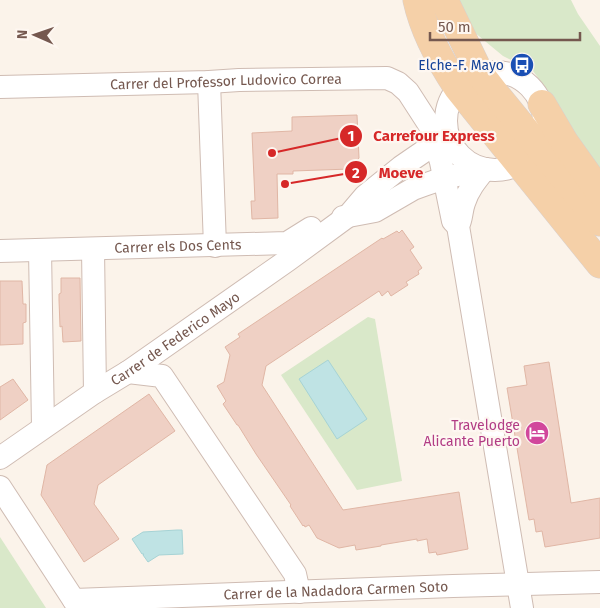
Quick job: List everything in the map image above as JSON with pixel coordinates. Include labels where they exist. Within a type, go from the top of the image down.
[{"type":"main road","points":[[417,0],[427,31],[441,63],[458,88],[600,222]]},
{"type":"main road","points":[[444,0],[480,74],[497,96],[528,155],[600,264]]},
{"type":"main road","points":[[542,104],[565,143],[600,192]]},
{"type":"street","points":[[522,608],[458,226],[453,221],[438,135],[458,88],[480,74],[498,72],[516,76],[527,83],[536,93],[542,104],[544,115],[542,136],[528,155]]},
{"type":"street","name":"Carrer del Professor Ludovico Correa","points":[[0,87],[386,78],[398,83],[408,92],[438,135],[463,158],[473,165],[485,169]]},
{"type":"street","points":[[209,82],[215,246]]},
{"type":"street","name":"Carrer de Federico Mayo","points":[[0,458],[95,392],[128,372],[348,216],[365,196],[438,135]]},
{"type":"street","name":"Carrer de Federico Mayo","points":[[348,216],[375,211],[413,189],[444,178],[485,169],[504,169],[528,155]]},
{"type":"street","points":[[458,226],[462,219],[463,206],[473,183],[485,169]]},
{"type":"street","name":"Carrer els Dos Cents","points":[[0,251],[287,244],[321,221],[348,216]]},
{"type":"street","points":[[93,249],[95,392]]},
{"type":"street","points":[[40,250],[43,427]]},
{"type":"street","points":[[128,372],[162,376],[296,574],[300,592]]},
{"type":"street","points":[[0,487],[76,604]]},
{"type":"street","name":"Carrer de la Nadadora Carmen Soto","points":[[76,604],[300,592],[600,582]]},
{"type":"green space","points":[[457,0],[571,0],[578,14],[600,46],[600,175],[552,96],[533,71],[503,56],[474,32]]},
{"type":"green space","points":[[368,317],[375,319],[402,481],[357,490],[281,375]]},
{"type":"green space","points":[[0,537],[46,608],[0,608]]},
{"type":"water","points":[[328,360],[367,419],[337,439],[299,379]]},
{"type":"water","points":[[182,530],[183,554],[159,555],[148,562],[132,539],[143,532]]},
{"type":"building","points":[[357,115],[359,158],[350,169],[293,171],[293,174],[277,174],[278,218],[252,219],[251,201],[255,201],[252,133],[292,131],[292,117]]},
{"type":"building","points":[[402,230],[414,247],[410,250],[422,268],[418,271],[419,274],[406,282],[408,285],[391,296],[388,291],[382,296],[379,291],[266,366],[262,385],[343,510],[459,492],[468,549],[437,555],[436,552],[429,553],[427,539],[417,541],[417,539],[356,550],[355,545],[339,548],[317,538],[309,525],[303,526],[223,404],[226,401],[217,386],[224,382],[230,355],[225,347],[240,337],[238,334],[382,238],[397,231],[399,233]]},
{"type":"building","points":[[61,278],[80,278],[81,341],[63,342],[62,326],[60,327],[59,300]]},
{"type":"building","points":[[0,281],[22,281],[23,304],[26,304],[26,322],[23,323],[23,344],[0,345]]},
{"type":"building","name":"Travelodge Alicante Puerto","points":[[549,362],[571,503],[600,498],[600,538],[545,547],[542,531],[536,532],[534,519],[529,520],[507,388],[527,385],[524,366]]},
{"type":"building","points":[[13,379],[28,400],[0,420],[0,387]]},
{"type":"building","points":[[149,394],[175,431],[98,485],[94,504],[119,539],[84,562],[41,495],[47,465]]},
{"type":"place","name":"Elche-F. Mayo","points":[[522,65]]},
{"type":"place","name":"Carrefour Express","points":[[272,153]]},
{"type":"place","name":"Moeve","points":[[285,184]]},
{"type":"place","name":"Travelodge Alicante Puerto","points":[[537,433]]}]
